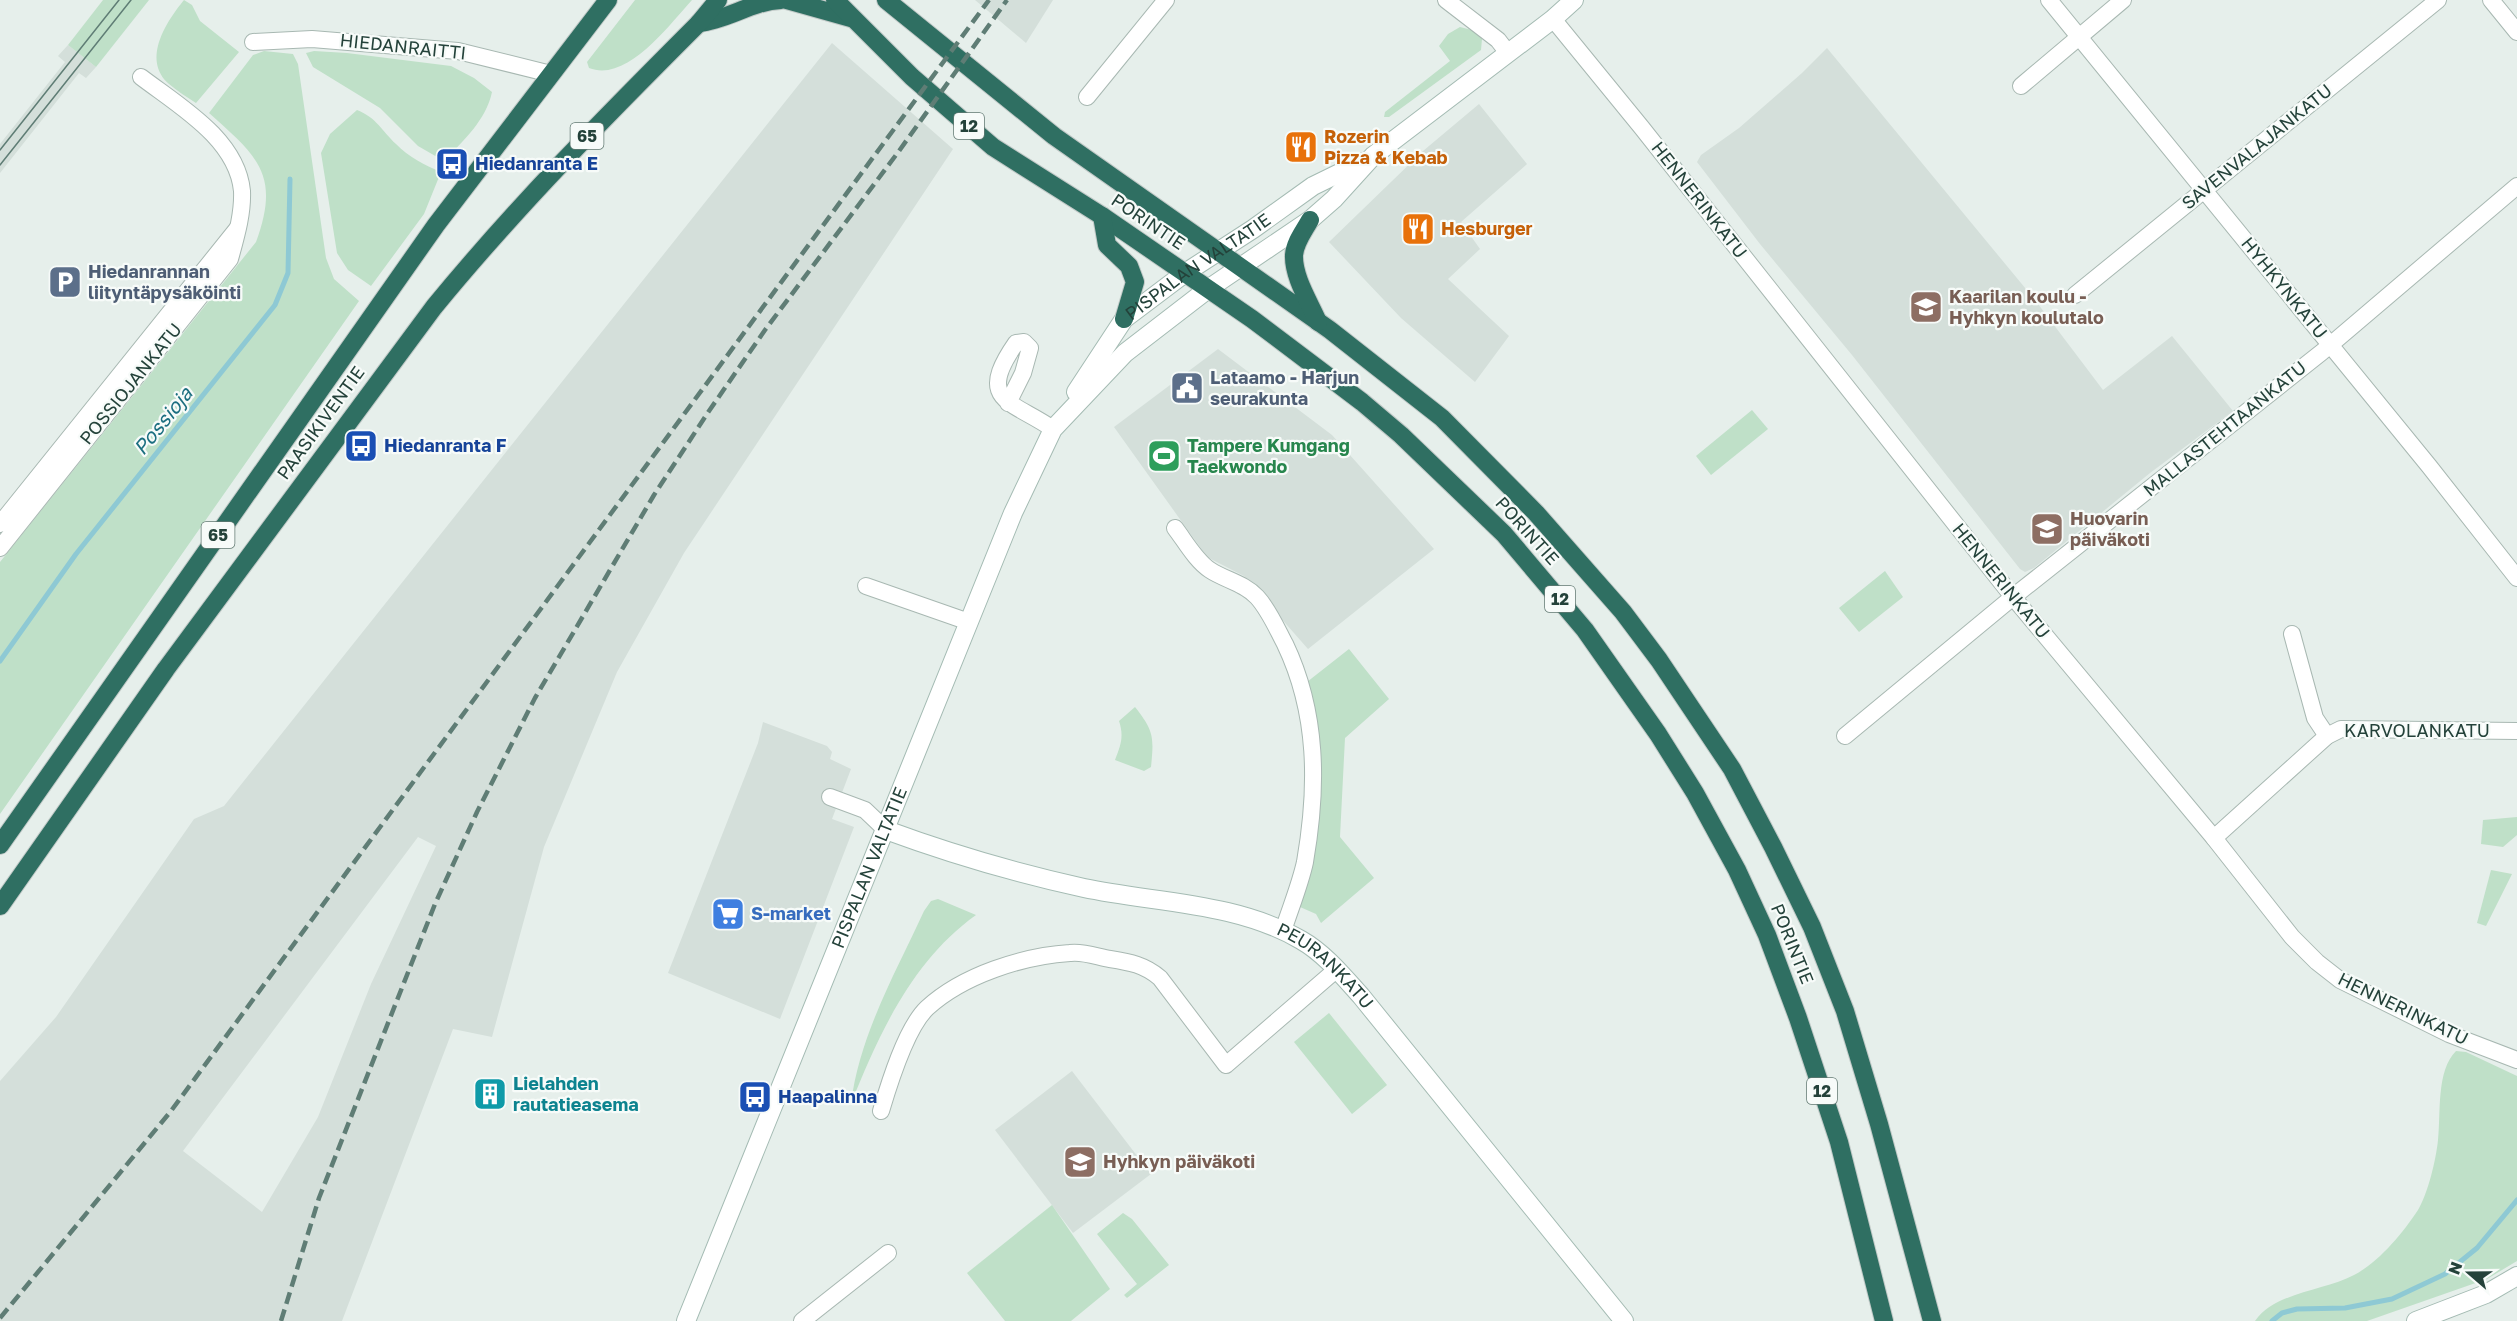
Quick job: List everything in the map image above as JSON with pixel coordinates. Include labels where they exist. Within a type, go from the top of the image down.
[{"type":"highway","name":"PAASIKIVENTIE","points":[[0,845],[436,225],[608,0]]},
{"type":"highway","name":"PAASIKIVENTIE","points":[[0,906],[166,669],[434,307],[478,253],[549,176],[718,0]]},
{"type":"highway","points":[[699,22],[716,21],[762,3],[781,0]]},
{"type":"highway","points":[[787,0],[852,18]]},
{"type":"highway","name":"PORINTIE","points":[[835,0],[912,77],[993,147],[1102,216],[1208,289],[1326,375],[1401,435],[1504,534],[1585,630],[1658,734],[1695,793],[1737,870],[1767,935],[1798,1018],[1839,1142],[1884,1321]]},
{"type":"highway","points":[[886,0],[908,16]]},
{"type":"highway","name":"12","points":[[896,0],[908,16]]},
{"type":"highway","name":"PORINTIE","points":[[908,16],[990,87],[1054,136],[1318,322],[1442,418],[1536,513],[1623,612],[1659,660],[1732,769],[1812,927],[1845,1011],[1880,1124],[1932,1321]]},
{"type":"highway","points":[[1102,216],[1107,245],[1129,266],[1135,282],[1124,319]]},
{"type":"highway","points":[[1310,220],[1298,241],[1294,254],[1296,267],[1318,322]]},
{"type":"main road","name":"PISPALAN VALTATIE","points":[[686,1321],[1013,513],[1085,375],[1124,319],[1185,273],[1313,186],[1373,156],[1553,19],[1574,0]]},
{"type":"main road","name":"PISPALAN VALTATIE","points":[[1058,423],[1125,352],[1208,289],[1310,220],[1334,200],[1373,156]]},
{"type":"main road","name":"PEURANKATU","points":[[886,830],[1020,873],[1087,888],[1213,910],[1283,931],[1309,945],[1337,969],[1391,1031],[1624,1321]]},
{"type":"main road","points":[[2416,1321],[2486,1294],[2517,1276]]},
{"type":"street","points":[[1087,97],[1166,0]]},
{"type":"street","points":[[1446,0],[1498,40],[1509,53]]},
{"type":"street","name":"HYHKYNKATU","points":[[2049,0],[2429,466],[2517,578]]},
{"type":"street","points":[[2021,86],[2123,0]]},
{"type":"street","name":"SAVENVALAJANKATU","points":[[2075,295],[2438,0]]},
{"type":"street","points":[[2492,1],[2517,32]]},
{"type":"street","name":"HENNERINKATU","points":[[1553,19],[2013,597],[2214,838],[2292,937],[2317,962],[2340,980],[2449,1034],[2517,1060]]},
{"type":"street","name":"HIEDANRAITTI","points":[[253,42],[312,39],[458,51],[551,74]]},
{"type":"street","points":[[141,77],[194,118],[230,155],[237,169],[242,190],[237,229]]},
{"type":"street","name":"MALLASTEHTAANKATU","points":[[1845,736],[2013,597],[2329,345],[2517,186]]},
{"type":"street","name":"POSSIOJANKATU","points":[[0,524],[237,229]]},
{"type":"street","name":"POSSIOJANKATU","points":[[0,548],[230,259],[237,229]]},
{"type":"street","points":[[1008,403],[1058,423]]},
{"type":"street","points":[[1175,528],[1209,569],[1237,582],[1257,597],[1276,627],[1291,658],[1304,696],[1311,723],[1314,790],[1304,863],[1283,931]]},
{"type":"street","points":[[866,586],[969,622]]},
{"type":"street","points":[[2292,634],[2315,718],[2327,736]]},
{"type":"street","name":"KARVOLANKATU","points":[[2214,838],[2327,736],[2341,729],[2517,731]]},
{"type":"street","points":[[830,798],[865,810],[886,830]]},
{"type":"street","points":[[881,1112],[891,1077],[914,1028],[926,1009],[972,979],[1006,965],[1072,952],[1133,963],[1149,969],[1160,978],[1226,1065],[1337,969]]},
{"type":"street","points":[[802,1321],[888,1253]]},
{"type":"shaded area","points":[[975,0],[1053,0],[1026,43]]},
{"type":"shaded area","points":[[832,43],[953,149],[684,553],[617,672],[544,847],[492,1037],[453,1029],[342,1321],[0,1321],[0,1081],[56,1017],[194,819],[224,806]],"holes":[[[418,837],[436,846],[371,984],[318,1117],[262,1212],[183,1151]]]},
{"type":"shaded area","points":[[68,45],[96,67],[86,78],[79,73],[0,173],[0,144],[65,62],[58,56]]},
{"type":"shaded area","name":"Kaarilan koulu - Hyhkyn koulutalo","points":[[1827,48],[2035,300],[2103,390],[2172,336],[2233,411],[2150,473],[2034,568],[2025,572],[2020,569],[1852,355],[1760,244],[1697,162],[1701,155],[1739,128]]},
{"type":"shaded area","points":[[1479,104],[1527,164],[1461,222],[1480,249],[1448,279],[1509,336],[1475,382],[1401,318],[1329,242],[1423,151]]},
{"type":"shaded area","points":[[1218,349],[1332,435],[1434,549],[1308,649],[1244,576],[1207,557],[1114,427]]},
{"type":"shaded area","points":[[763,722],[827,746],[832,752],[830,759],[851,769],[832,819],[854,827],[780,1019],[668,973],[758,743]]},
{"type":"shaded area","name":"Hyhkyn päiväkoti","points":[[1072,1071],[1151,1174],[1073,1233],[995,1130]]},
{"type":"green space","points":[[103,0],[149,0],[96,67],[68,45]]},
{"type":"green space","points":[[184,0],[192,5],[200,21],[239,52],[196,103],[169,84],[161,74],[157,63],[157,52],[164,29]]},
{"type":"green space","points":[[635,0],[692,0],[646,49],[632,60],[618,67],[603,70],[589,68],[587,62]]},
{"type":"green space","points":[[1460,27],[1476,31],[1482,39],[1481,50],[1389,117],[1384,117],[1385,112],[1450,61],[1439,46],[1448,34]]},
{"type":"green space","points":[[264,51],[293,54],[298,64],[326,258],[334,279],[359,301],[0,814],[0,562],[256,242],[266,199],[265,183],[260,168],[240,142],[209,113],[253,55]]},
{"type":"green space","points":[[314,51],[451,66],[474,78],[492,92],[479,121],[444,161],[418,146],[380,108],[313,67],[306,53]]},
{"type":"green space","points":[[357,110],[374,121],[406,153],[441,172],[424,214],[371,286],[348,270],[337,253],[321,153],[330,134]]},
{"type":"green space","points":[[1752,410],[1768,429],[1711,475],[1696,456]]},
{"type":"green space","points":[[1885,571],[1903,597],[1859,632],[1839,608]]},
{"type":"green space","points":[[1349,649],[1389,699],[1345,738],[1340,837],[1374,878],[1321,923],[1316,914],[1300,907],[1318,823],[1320,795],[1319,738],[1307,682]]},
{"type":"green space","points":[[1135,707],[1146,722],[1152,741],[1151,767],[1144,771],[1115,760],[1121,740],[1119,721]]},
{"type":"green space","points":[[2517,817],[2517,835],[2503,847],[2481,844],[2483,820]]},
{"type":"green space","points":[[2491,870],[2512,874],[2486,926],[2477,923]]},
{"type":"green space","points":[[938,899],[976,915],[934,954],[900,1000],[873,1051],[851,1104],[862,1054],[880,1005],[924,911],[931,901]]},
{"type":"green space","points":[[1329,1013],[1387,1085],[1352,1114],[1294,1042]]},
{"type":"green space","points":[[2456,1051],[2466,1052],[2517,1076],[2517,1261],[2487,1279],[2367,1321],[2255,1321],[2264,1311],[2287,1298],[2354,1275],[2381,1255],[2405,1228],[2422,1203],[2431,1176],[2438,1140],[2442,1081],[2450,1059]]},
{"type":"green space","points":[[1052,1205],[1110,1289],[1071,1321],[1005,1321],[967,1273]]},
{"type":"green space","points":[[1123,1213],[1132,1219],[1169,1265],[1127,1298],[1124,1295],[1137,1284],[1097,1234]]},
{"type":"waterway","name":"Possioja","points":[[0,661],[76,554],[275,305],[288,273],[290,179]]},
{"type":"waterway","points":[[2272,1321],[2282,1313],[2297,1309],[2345,1308],[2392,1299],[2445,1274],[2477,1248],[2517,1200]]},
{"type":"tram line","points":[[0,150],[119,0]]},
{"type":"tram line","points":[[0,165],[131,0]]},
{"type":"railway","points":[[0,1318],[171,1111],[989,0]]},
{"type":"railway","points":[[281,1321],[319,1198],[435,904],[477,812],[535,698],[654,495],[709,411],[765,330],[899,151],[1007,0]]},
{"type":"place","name":"Rozerin Pizza & Kebab","points":[[1301,147]]},
{"type":"place","name":"Hiedanranta E","points":[[452,164]]},
{"type":"place","name":"Hesburger","points":[[1418,229]]},
{"type":"place","name":"Hiedanrannan liityntäpysäköinti","points":[[65,282]]},
{"type":"place","name":"Kaarilan koulu - Hyhkyn koulutalo","points":[[1926,307]]},
{"type":"place","name":"Lataamo - Harjun seurakunta","points":[[1187,388]]},
{"type":"place","name":"Hiedanranta F","points":[[361,446]]},
{"type":"place","name":"Tampere Kumgang Taekwondo","points":[[1164,456]]},
{"type":"place","name":"Huovarin päiväkoti","points":[[2047,529]]},
{"type":"place","name":"S-market","points":[[728,914]]},
{"type":"place","name":"Lielahden rautatieasema","points":[[490,1094]]},
{"type":"place","name":"Haapalinna","points":[[755,1097]]},
{"type":"place","name":"Hyhkyn päiväkoti","points":[[1080,1162]]}]
